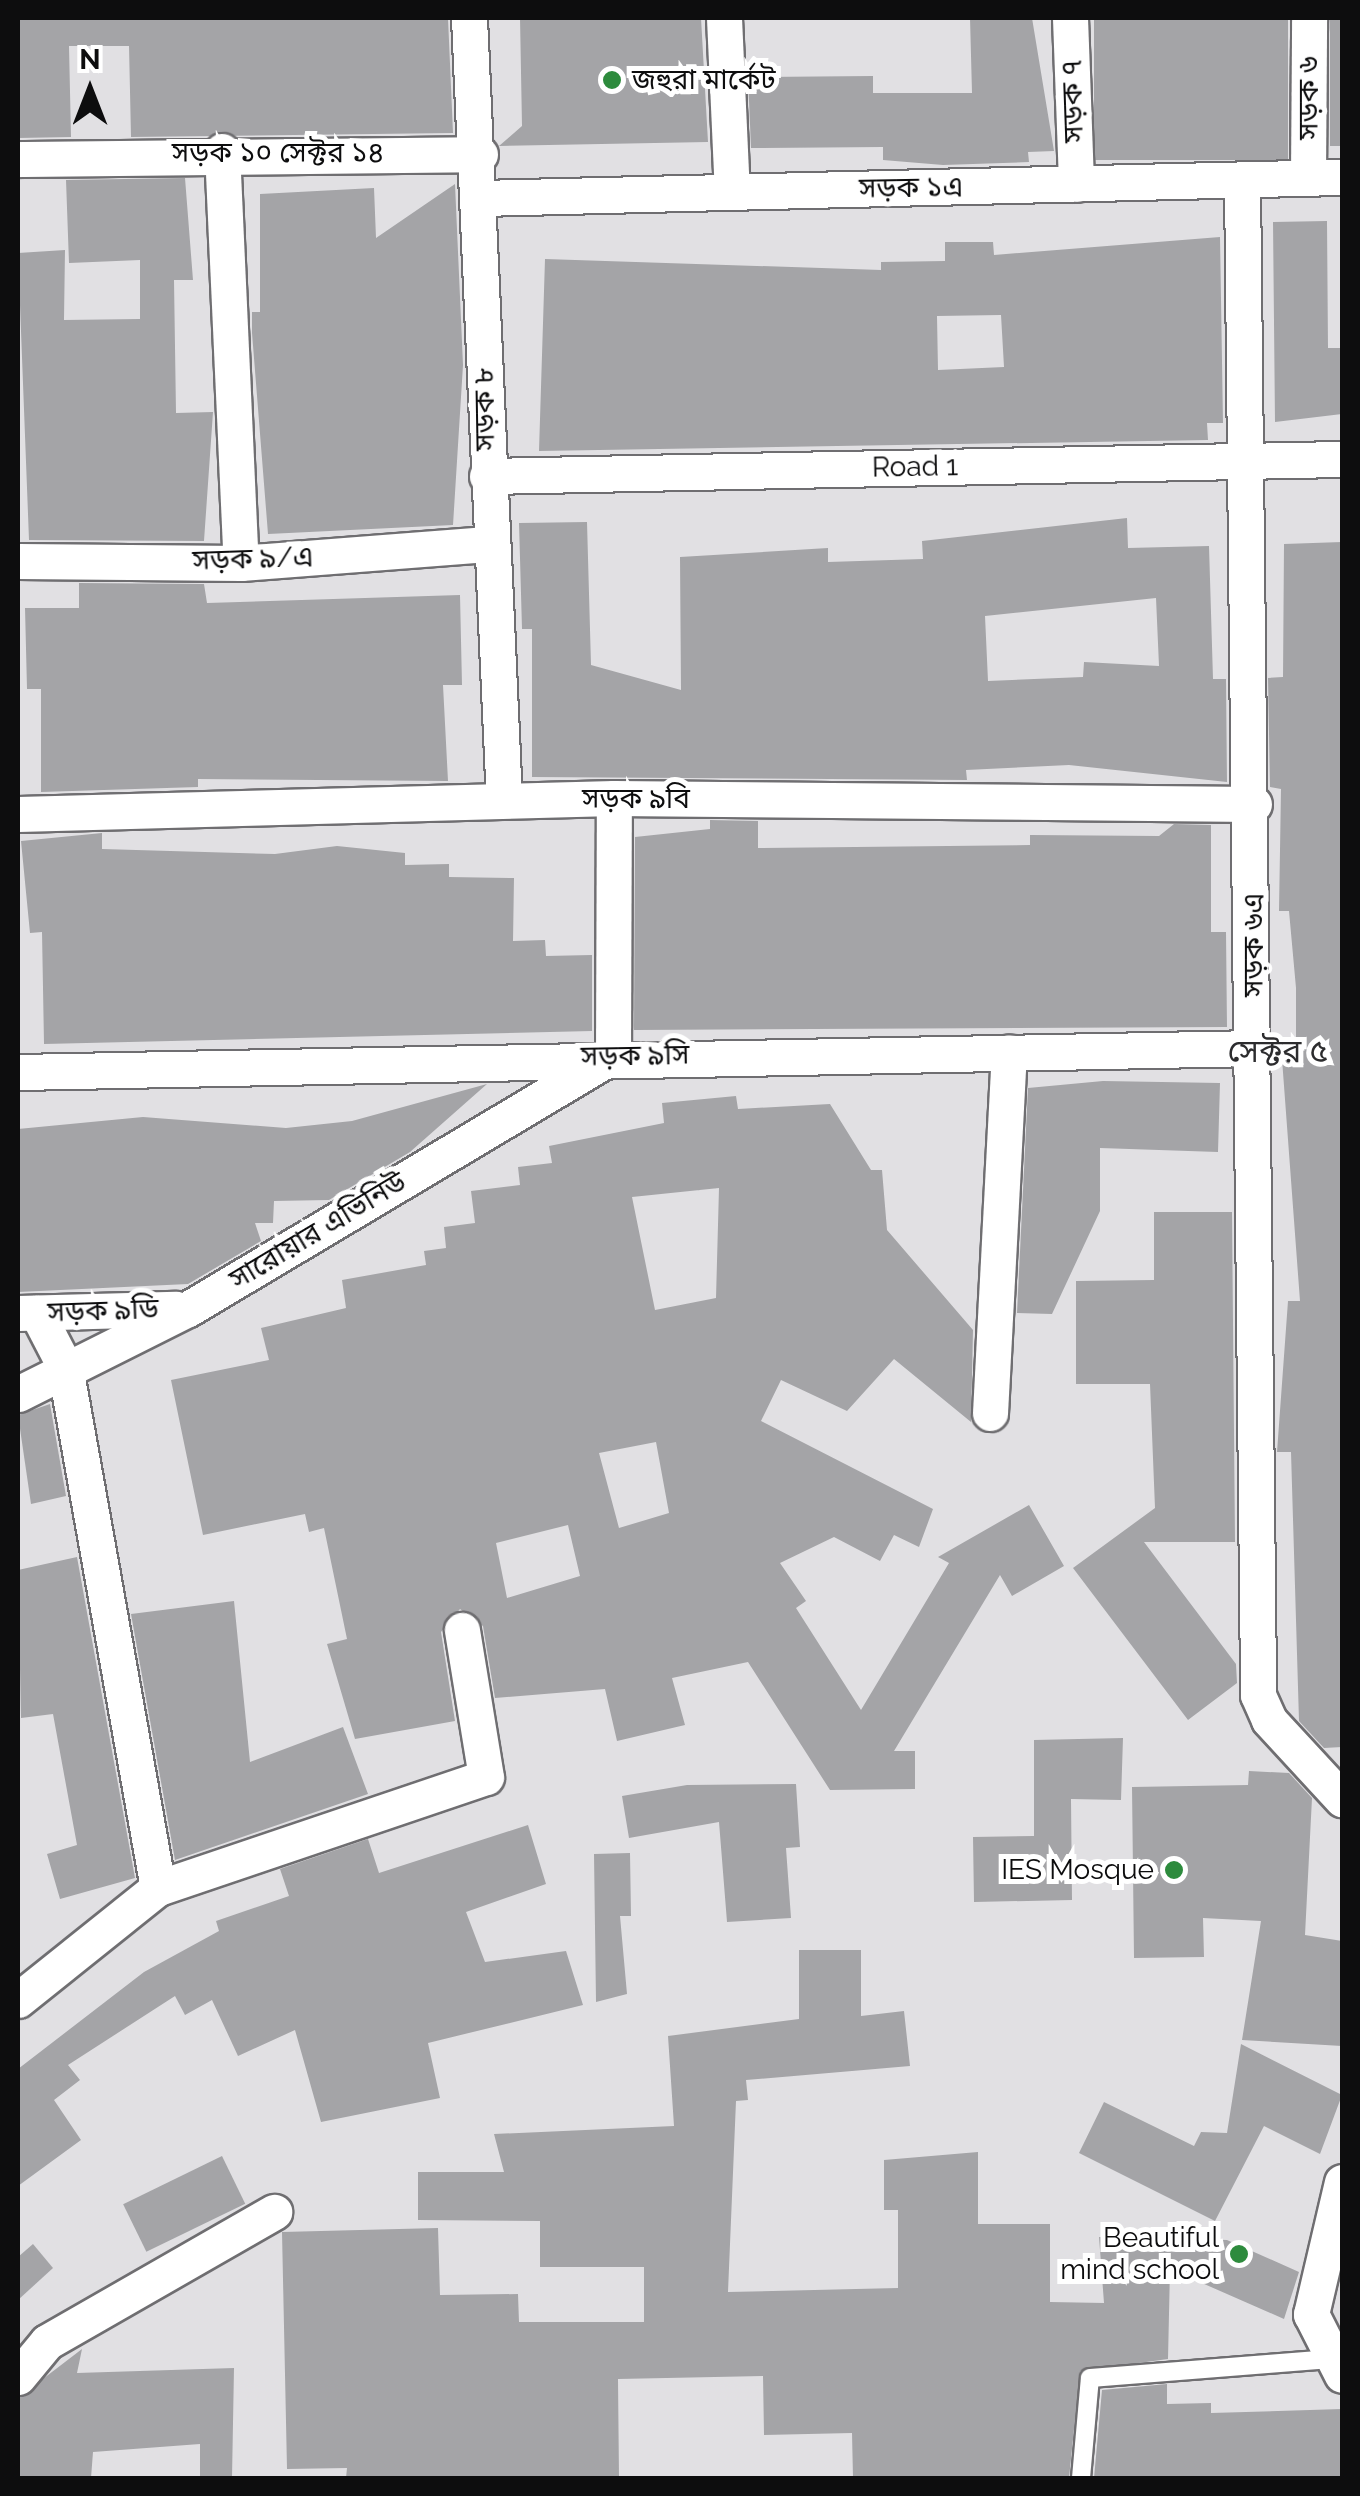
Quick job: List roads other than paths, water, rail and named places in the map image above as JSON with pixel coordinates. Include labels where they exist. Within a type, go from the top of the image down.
[{"type":"street","name":"সড়ক ৮","points":[[469,18],[480,154],[487,544],[504,800]]},
{"type":"street","points":[[724,18],[732,192]]},
{"type":"street","name":"সড়ক ৭","points":[[1070,18],[1076,184]]},
{"type":"street","name":"সড়ক ৬","points":[[1308,18],[1326,178]]},
{"type":"street","name":"সড়ক ১০ সেক্টর ১৪","points":[[18,159],[222,151],[480,154]]},
{"type":"street","points":[[222,151],[241,563]]},
{"type":"street","name":"সড়ক ১এ","points":[[480,198],[1326,178]]},
{"type":"street","name":"সড়ক ৬এ","points":[[1242,180],[1254,804],[1258,1695],[1269,1720],[1342,1798]]},
{"type":"street","name":"Road 1","points":[[487,476],[1342,459]]},
{"type":"street","name":"সড়ক ৯/এ","points":[[18,562],[241,563],[487,544]]},
{"type":"street","points":[[612,1056],[614,798]]},
{"type":"street","name":"সড়ক ৯বি","points":[[18,814],[614,798],[1254,804]]},
{"type":"street","name":"সড়ক ৯সি","points":[[18,1072],[612,1056],[1254,1048]]},
{"type":"street","points":[[990,1412],[1010,1052]]},
{"type":"street","name":"সারোয়ার এভিনিউ","points":[[18,1394],[188,1308],[612,1056]]},
{"type":"street","name":"সড়ক ৯ডি","points":[[27,1313],[188,1308]]},
{"type":"street","points":[[27,1313],[65,1367],[158,1888]]},
{"type":"street","points":[[18,2000],[158,1888],[486,1777],[462,1630]]},
{"type":"street","points":[[1338,2367],[1311,2314],[1342,2182]]},
{"type":"street","points":[[18,2377],[48,2342],[274,2212]]},
{"type":"lane","points":[[1082,2478],[1090,2378],[1338,2367]]},
{"type":"place","name":"জহুরা মার্কেট","points":[[612,80]]},
{"type":"place","name":"IES Mosque","points":[[1174,1870]]},
{"type":"place","name":"Beautiful mind school","points":[[1239,2254]]},
{"type":"district","name":"সেক্টর ৫","points":[[1278,1051]]}]
